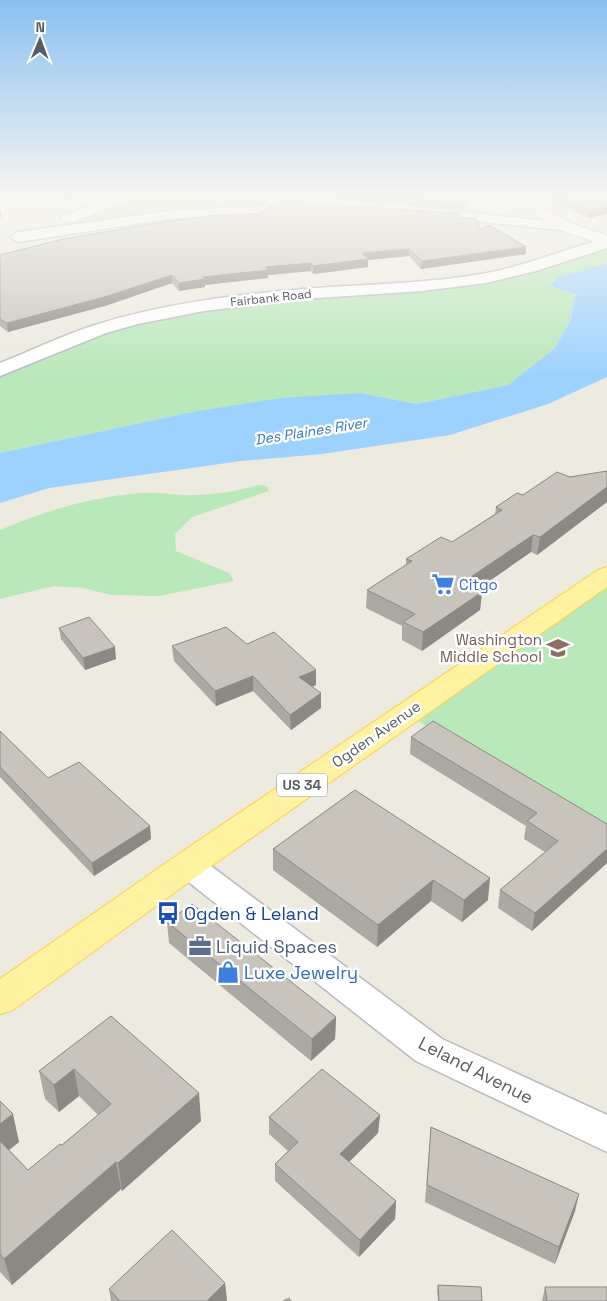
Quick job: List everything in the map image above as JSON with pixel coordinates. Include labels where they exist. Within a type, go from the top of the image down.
[{"type":"main road","name":"Ogden Avenue","points":[[0,999],[188,865],[607,575]]},
{"type":"street","name":"Fairbank Road","points":[[0,370],[100,330],[136,319],[204,306],[292,295],[422,286],[486,278],[530,268],[569,255]]},
{"type":"street","name":"Leland Avenue","points":[[188,865],[429,1050],[607,1134]]},
{"type":"green space","points":[[584,255],[607,255],[607,263],[558,277],[551,286],[578,296],[574,297],[571,319],[555,348],[508,385],[417,404],[360,393],[192,412],[0,453],[0,376],[79,343],[130,325],[223,306],[485,281],[529,273]]},
{"type":"green space","points":[[258,485],[267,486],[269,491],[192,517],[175,534],[176,551],[229,573],[234,581],[159,596],[111,595],[83,588],[54,586],[0,599],[0,530],[51,511],[86,501],[140,493],[206,495],[236,491]]},
{"type":"green space","name":"Washington Middle School","points":[[607,580],[607,840],[410,716]]},
{"type":"water","name":"Des Plaines River","points":[[607,263],[607,377],[548,404],[450,435],[322,454],[241,461],[49,488],[0,503],[0,453],[192,412],[282,398],[360,393],[417,404],[508,385],[555,348],[571,319],[574,297],[577,295],[550,286],[558,277]]},
{"type":"building","points":[[0,255],[364,255],[368,259],[313,266],[311,263],[265,267],[268,270],[203,277],[205,279],[179,283],[172,275],[108,296],[7,323],[0,319]]},
{"type":"building","points":[[415,255],[469,255],[422,261]]},
{"type":"building","points":[[607,471],[607,487],[540,537],[533,535],[462,583],[482,592],[423,632],[403,622],[415,614],[367,590],[412,561],[406,559],[441,537],[452,542],[502,510],[496,507],[517,493],[523,495],[557,472],[570,477]]},
{"type":"building","points":[[89,617],[115,647],[83,658],[59,628]]},
{"type":"building","points":[[226,627],[247,644],[274,632],[316,670],[299,677],[321,693],[290,715],[253,676],[215,691],[172,646]]},
{"type":"building","points":[[433,721],[607,824],[607,849],[535,913],[500,890],[558,841],[527,821],[537,813],[411,737]]},
{"type":"building","points":[[0,731],[48,778],[79,762],[150,826],[92,863],[0,767]]},
{"type":"building","points":[[355,790],[490,878],[464,900],[433,880],[378,925],[273,849]]},
{"type":"building","points":[[192,904],[336,1017],[312,1039],[167,922]]},
{"type":"building","points":[[111,1016],[199,1093],[4,1259],[0,1254],[0,1141],[28,1170],[60,1144],[62,1145],[111,1104],[74,1069],[54,1085],[39,1071]]},
{"type":"building","points":[[322,1069],[380,1115],[340,1154],[396,1201],[360,1240],[275,1164],[298,1142],[269,1117]]},
{"type":"building","points":[[0,1101],[13,1114],[0,1124]]},
{"type":"building","points":[[431,1127],[579,1194],[559,1247],[427,1185]]},
{"type":"building","points":[[172,1230],[225,1283],[207,1301],[120,1301],[109,1289]]},
{"type":"building","points":[[438,1285],[481,1287],[482,1301],[439,1301]]},
{"type":"building","points":[[545,1287],[607,1287],[607,1301],[547,1301]]},
{"type":"place","name":"Citgo","points":[[443,584]]},
{"type":"place","name":"Washington Middle School","points":[[558,648]]},
{"type":"place","name":"Ogden & Leland","points":[[168,913]]},
{"type":"place","name":"Liquid Spaces","points":[[200,946]]},
{"type":"place","name":"Luxe Jewelry","points":[[228,972]]}]
